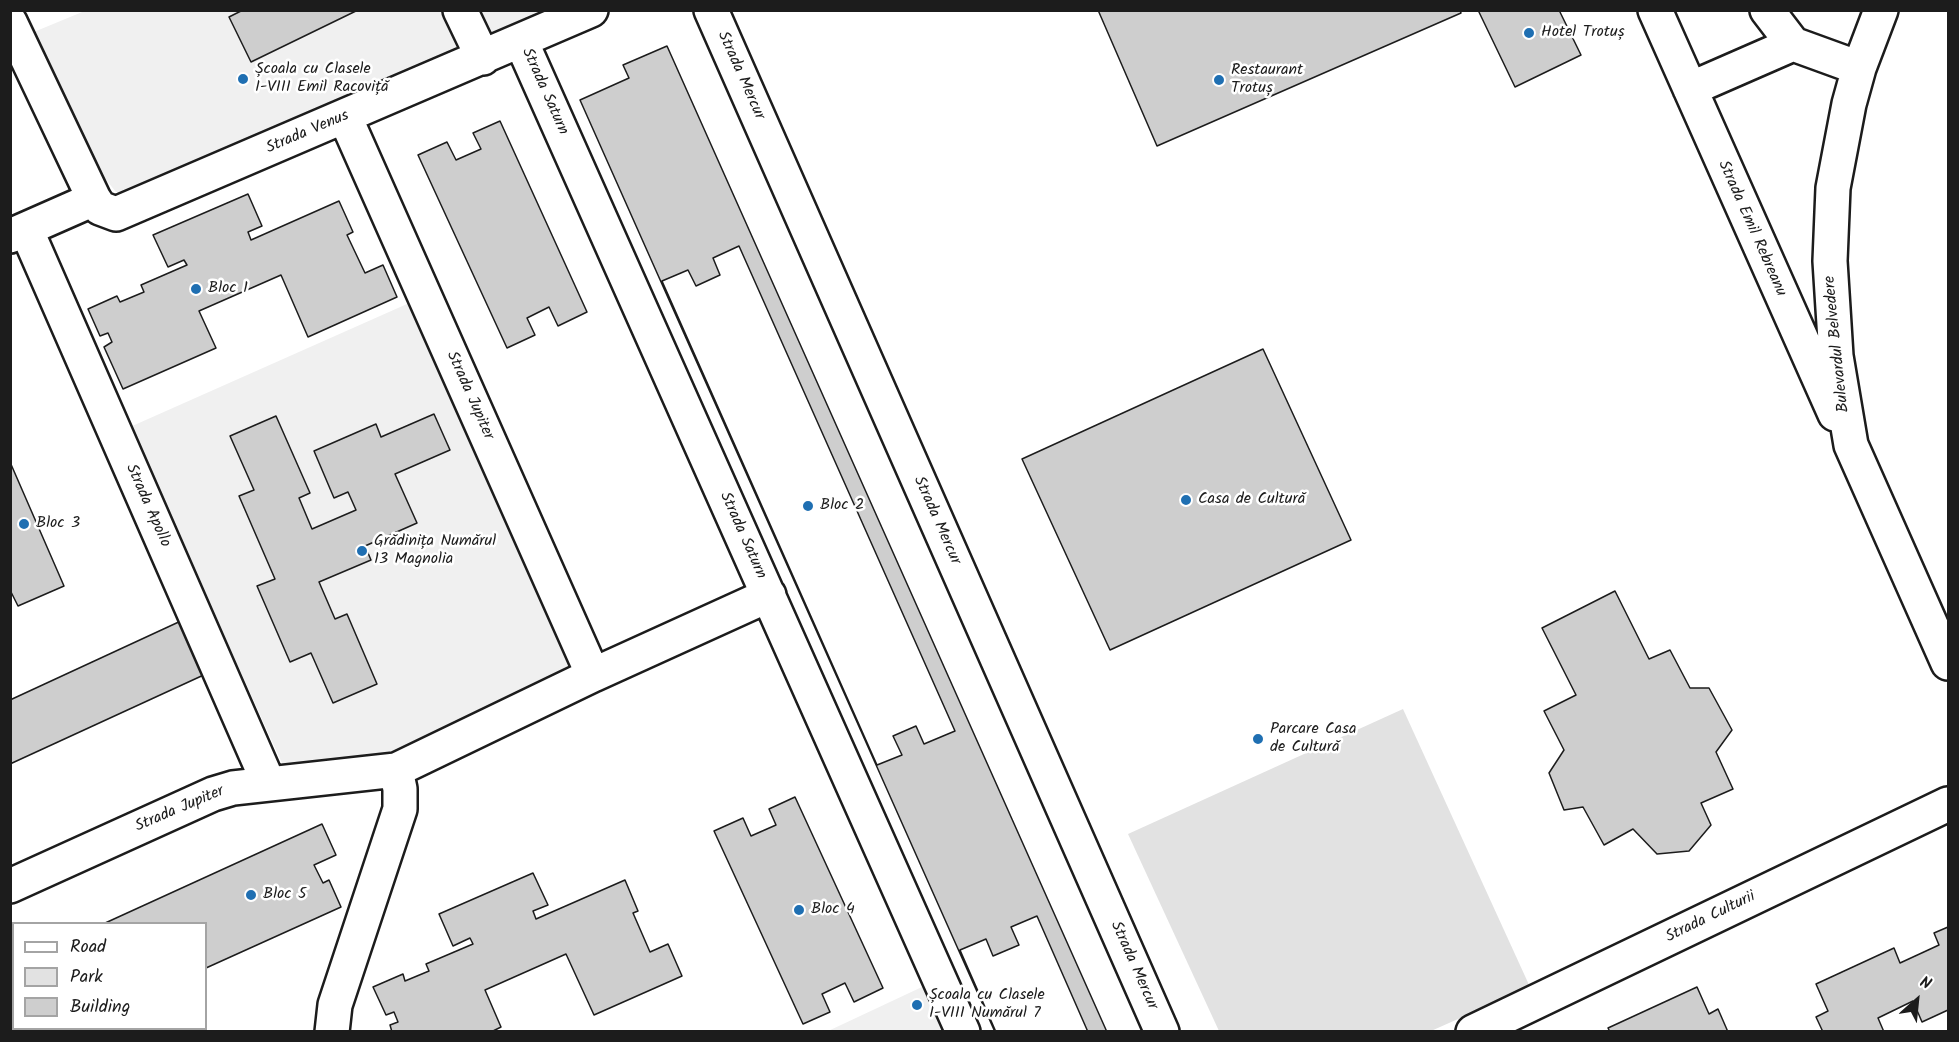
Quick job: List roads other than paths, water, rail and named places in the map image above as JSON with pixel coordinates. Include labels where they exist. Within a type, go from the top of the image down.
[{"type":"street","points":[[460,10],[483,58]]},
{"type":"street","name":"Strada Venus","points":[[94,199],[105,211],[121,213],[591,10]]},
{"type":"street","name":"Strada Mercur","points":[[711,10],[1162,1032]]},
{"type":"street","name":"Strada Emil Rebreanu","points":[[1655,10],[1816,376],[1851,446]]},
{"type":"street","points":[[1767,10],[1782,34],[1793,44],[1859,68]]},
{"type":"street","name":"Bulevardul Belvedere","points":[[1881,10],[1859,68],[1836,167],[1830,261],[1838,378],[1851,446],[1948,663]]},
{"type":"street","points":[[10,22],[94,199],[18,232]]},
{"type":"street","name":"Strada Saturn","points":[[521,41],[963,1032]]},
{"type":"street","points":[[1690,89],[1793,44]]},
{"type":"street","name":"Strada Jupiter","points":[[345,117],[593,675]]},
{"type":"street","name":"Strada Apollo","points":[[18,232],[268,782]]},
{"type":"street","name":"Strada Jupiter","points":[[10,886],[213,794],[268,782],[396,770],[593,675],[768,595]]},
{"type":"street","points":[[332,1032],[335,1005],[400,809],[400,789],[396,770]]},
{"type":"street","name":"Strada Culturii","points":[[1473,1032],[1948,804]]},
{"type":"place","name":"Hotel Trotuș","points":[[1529,33]]},
{"type":"place","name":"Școala cu Clasele I-VIII Emil Racoviță","points":[[243,79]]},
{"type":"place","name":"Restaurant Trotuș","points":[[1219,80]]},
{"type":"place","name":"Bloc 1","points":[[196,289]]},
{"type":"place","name":"Casa de Cultură","points":[[1186,500]]},
{"type":"place","name":"Bloc 2","points":[[808,506]]},
{"type":"place","name":"Bloc 3","points":[[24,524]]},
{"type":"place","name":"Grădinița Numărul 13 Magnolia","points":[[362,551]]},
{"type":"place","name":"Parcare Casa de Cultură","points":[[1258,739]]},
{"type":"place","name":"Bloc 5","points":[[251,895]]},
{"type":"place","name":"Bloc 4","points":[[799,910]]},
{"type":"place","name":"Școala cu Clasele I-VIII Numărul 7","points":[[917,1005]]}]
